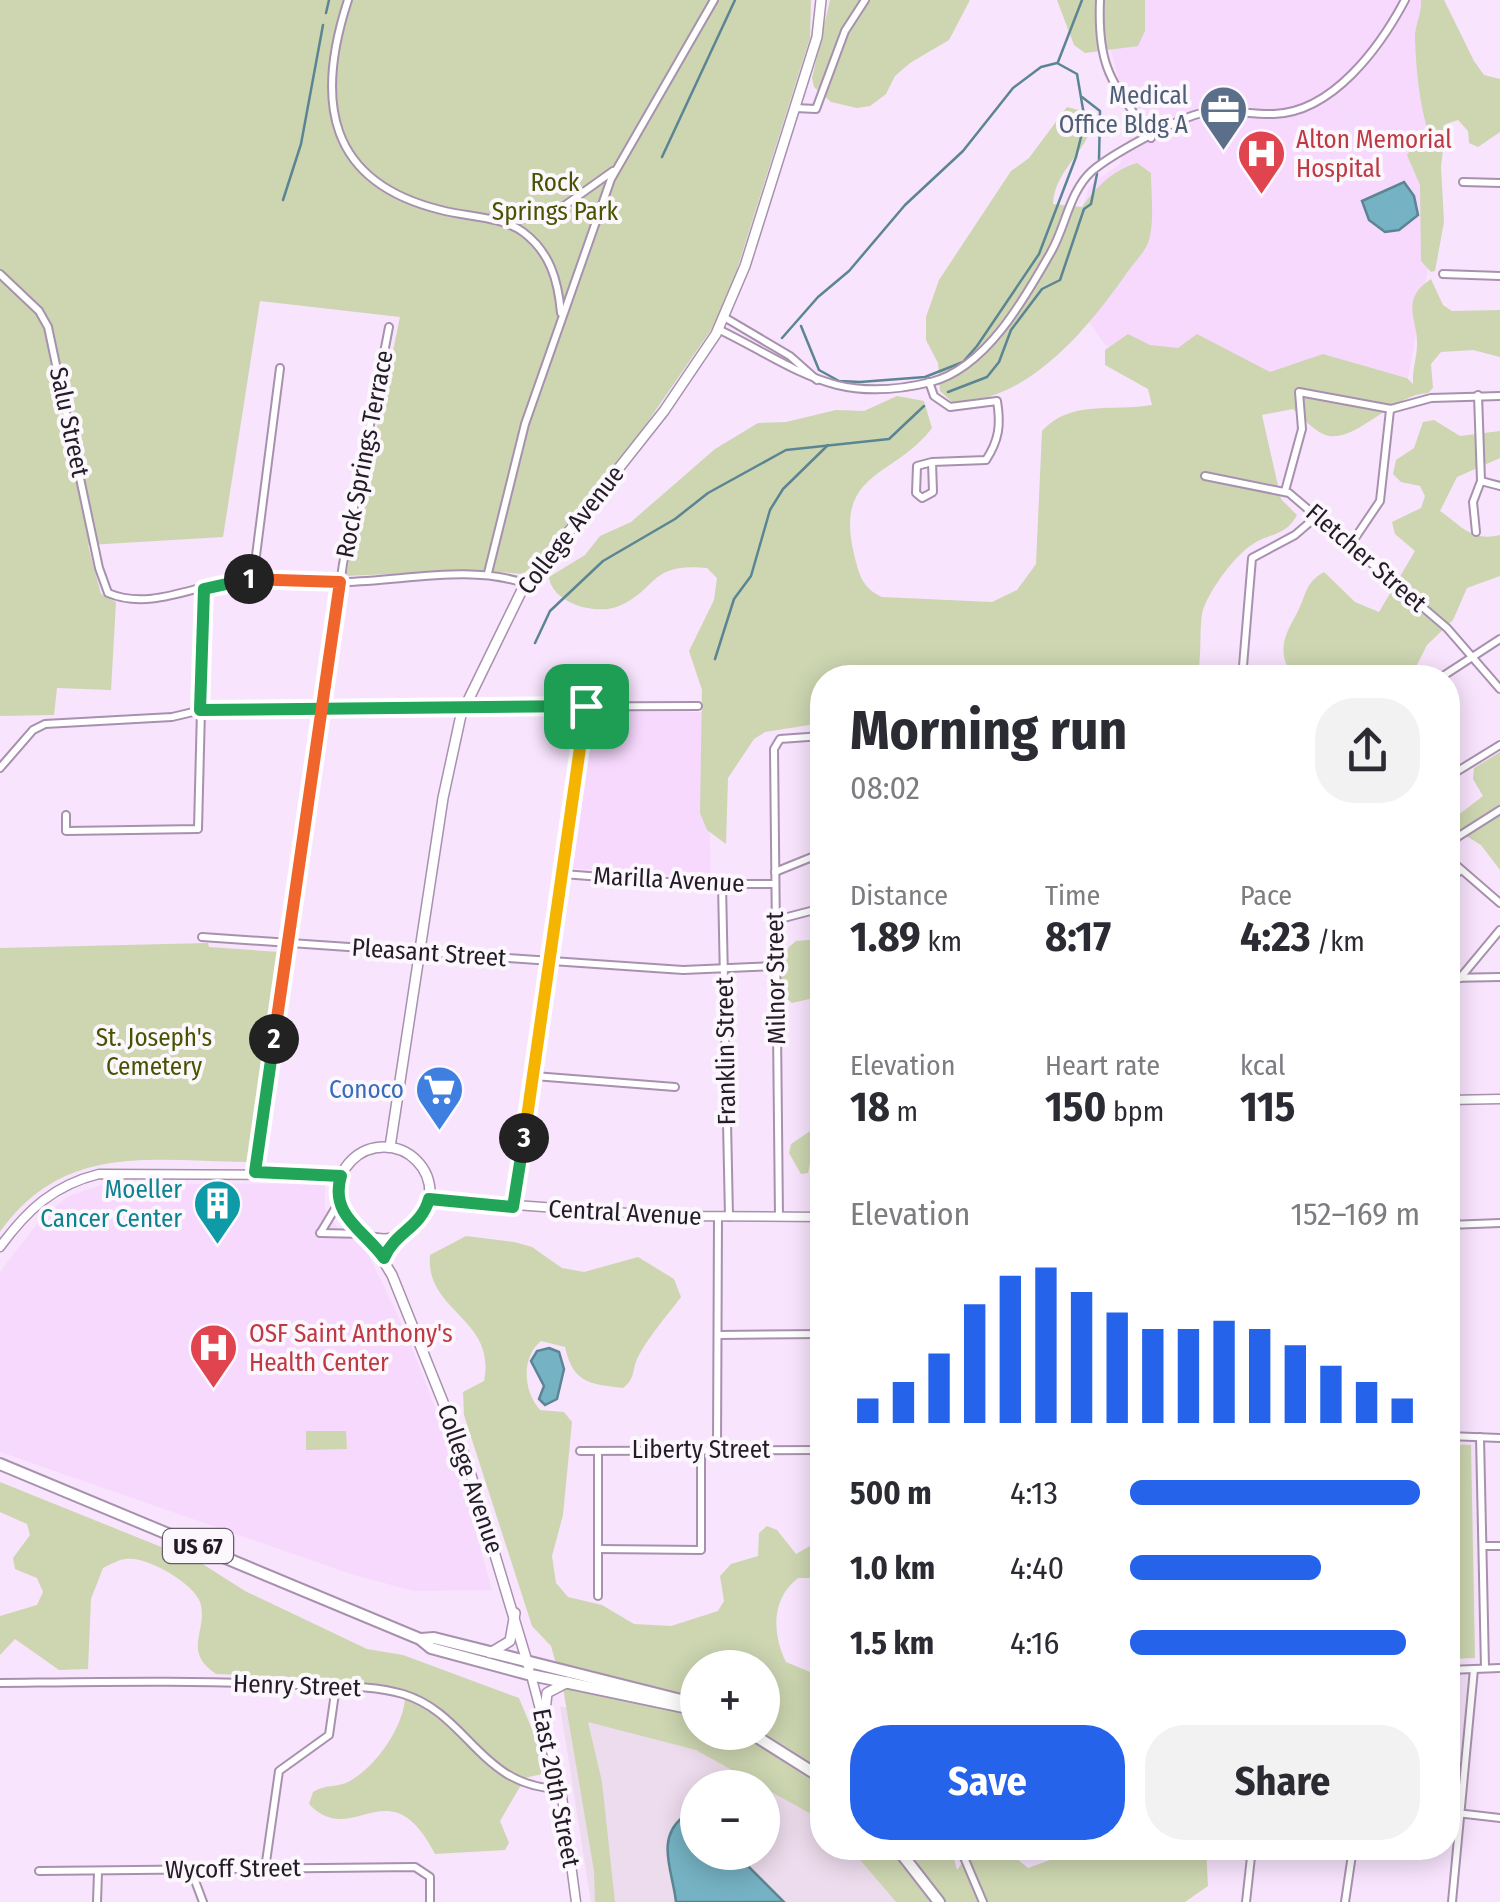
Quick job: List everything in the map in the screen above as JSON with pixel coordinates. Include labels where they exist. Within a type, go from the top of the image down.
[{"type":"highway","name":"US 67","points":[[0,1464],[420,1638],[680,1699]]},
{"type":"highway","name":"US 67","points":[[420,1638],[431,1648],[531,1675],[680,1706]]},
{"type":"highway","points":[[778,1750],[810,1770]]},
{"type":"highway","points":[[906,1860],[939,1902]]},
{"type":"main road","name":"College Avenue","points":[[390,1147],[451,754],[464,706],[527,584],[664,411],[724,318],[819,29],[821,0]]},
{"type":"main road","points":[[390,1147],[412,1156],[422,1168],[429,1199],[417,1224],[393,1237],[366,1235],[348,1221],[339,1202],[341,1176],[364,1151],[390,1147]]},
{"type":"main road","name":"College Avenue","points":[[366,1235],[384,1258],[468,1462],[531,1675]]},
{"type":"main road","points":[[384,1258],[393,1237]]},
{"type":"main road","points":[[490,1653],[510,1641],[515,1613]]},
{"type":"main road","points":[[544,1720],[547,1693],[568,1682]]},
{"type":"street","points":[[348,0],[331,86],[337,127],[349,155],[366,177],[400,198],[504,223],[530,238],[548,261],[558,286],[562,318]]},
{"type":"street","points":[[488,573],[510,475],[616,169],[714,0]]},
{"type":"street","points":[[794,108],[816,109],[848,24],[865,0]]},
{"type":"street","points":[[1100,0],[1100,43],[1109,76],[1151,138]]},
{"type":"street","points":[[718,329],[818,381],[852,388],[929,382],[957,371],[990,342],[1052,252],[1082,182],[1093,170],[1198,114],[1282,114],[1308,107],[1370,54],[1406,0]]},
{"type":"street","points":[[504,223],[557,212],[616,169]]},
{"type":"street","points":[[1463,182],[1500,183]]},
{"type":"street","name":"Salu Street","points":[[0,274],[39,311],[48,327],[105,588],[113,596],[129,598],[204,589]]},
{"type":"street","points":[[1443,274],[1500,276]]},
{"type":"street","points":[[724,318],[790,356],[818,381]]},
{"type":"street","name":"Rock Springs Terrace","points":[[255,1172],[340,582],[389,326]]},
{"type":"street","points":[[253,579],[280,368]]},
{"type":"street","points":[[929,382],[934,396],[950,407],[996,401],[999,433],[986,460],[932,462],[916,468],[916,493],[922,498],[933,492],[932,462]]},
{"type":"street","points":[[1286,491],[1303,418],[1299,392],[1391,409],[1431,398],[1500,396]]},
{"type":"street","points":[[1476,532],[1473,502],[1481,482],[1478,395]]},
{"type":"street","points":[[1351,544],[1380,501],[1386,416],[1391,409]]},
{"type":"street","name":"Fletcher Street","points":[[1205,476],[1286,491],[1351,544],[1474,656],[1500,689]]},
{"type":"street","points":[[1481,482],[1500,486]]},
{"type":"street","points":[[1243,665],[1252,558],[1295,535],[1318,516]]},
{"type":"street","points":[[66,814],[66,831],[198,829],[204,589],[253,579],[340,582],[488,573],[527,584]]},
{"type":"street","points":[[1460,665],[1500,639]]},
{"type":"street","points":[[513,1207],[586,706]]},
{"type":"street","points":[[0,768],[32,730],[45,724],[172,717],[200,710],[698,706]]},
{"type":"street","name":"Milnor Street","points":[[779,1217],[774,749],[778,740],[810,737]]},
{"type":"street","points":[[1460,770],[1500,745]]},
{"type":"street","points":[[1460,836],[1500,810]]},
{"type":"street","points":[[775,872],[810,858]]},
{"type":"street","points":[[1461,870],[1500,903]]},
{"type":"street","name":"Marilla Avenue","points":[[563,874],[776,884]]},
{"type":"street","name":"Franklin Street","points":[[722,884],[729,1217]]},
{"type":"street","points":[[776,920],[810,911]]},
{"type":"street","points":[[1460,978],[1500,930]]},
{"type":"street","name":"Pleasant Street","points":[[202,937],[683,970],[776,966]]},
{"type":"street","points":[[1460,978],[1500,977]]},
{"type":"street","points":[[534,1076],[675,1087]]},
{"type":"street","points":[[1460,1100],[1500,1099]]},
{"type":"street","points":[[0,1248],[36,1204],[82,1178],[110,1172],[341,1176]]},
{"type":"street","name":"Central Avenue","points":[[429,1199],[718,1217],[810,1217]]},
{"type":"street","points":[[339,1202],[327,1228],[320,1233],[366,1235]]},
{"type":"street","points":[[717,1450],[718,1217]]},
{"type":"street","points":[[1460,1225],[1500,1223]]},
{"type":"street","points":[[718,1334],[810,1334]]},
{"type":"street","points":[[1460,1436],[1500,1438]]},
{"type":"street","points":[[1480,1437],[1485,1668]]},
{"type":"street","points":[[599,1550],[700,1550],[701,1450]]},
{"type":"street","name":"Liberty Street","points":[[580,1451],[810,1450]]},
{"type":"street","points":[[598,1451],[598,1596]]},
{"type":"street","points":[[1482,1546],[1500,1546]]},
{"type":"street","points":[[1460,1670],[1500,1668]]},
{"type":"street","points":[[1460,1824],[1474,1669]]},
{"type":"street","name":"East 20th Street","points":[[531,1675],[561,1789],[576,1902]]},
{"type":"street","name":"Henry Street","points":[[0,1683],[380,1689],[415,1698],[500,1773],[536,1788],[561,1789]]},
{"type":"street","points":[[265,1869],[279,1771],[329,1735],[336,1686]]},
{"type":"street","points":[[1461,1814],[1500,1818]]},
{"type":"street","points":[[965,1860],[983,1902]]},
{"type":"street","points":[[1246,1902],[1251,1860]]},
{"type":"street","points":[[1346,1902],[1351,1860]]},
{"type":"street","points":[[1452,1902],[1456,1860]]},
{"type":"street","name":"Wycoff Street","points":[[39,1871],[400,1867],[426,1872],[431,1882],[430,1902]]},
{"type":"street","points":[[191,1870],[202,1902]]},
{"type":"street","points":[[97,1902],[98,1872]]},
{"type":"shaded area","name":"Alton Memorial Hospital","points":[[1123,0],[1434,0],[1434,236],[1408,378],[1323,354],[1301,383],[1147,366],[1105,345],[1059,276],[1090,185],[1120,164],[1132,129],[1110,47]]},
{"type":"shaded area","points":[[592,712],[706,712],[711,878],[569,868]]},
{"type":"shaded area","name":"OSF Saint Anthony's Health Center","points":[[325,1183],[325,1209],[337,1227],[365,1248],[405,1330],[459,1470],[492,1590],[413,1591],[348,1573],[0,1452],[0,1272],[43,1216],[69,1196],[101,1185]]},
{"type":"shaded area","points":[[560,1706],[680,1738],[680,1750],[712,1750],[747,1770],[680,1770],[680,1870],[780,1870],[780,1788],[810,1805],[810,1860],[869,1860],[908,1902],[591,1902]]},
{"type":"green space","name":"Rock Springs Park","points":[[0,0],[811,0],[810,38],[733,282],[715,324],[631,446],[530,569],[522,574],[479,570],[346,576],[400,317],[260,301],[223,537],[88,545],[101,594],[116,602],[111,690],[57,688],[54,715],[0,716]]},
{"type":"green space","points":[[830,0],[970,0],[949,40],[910,63],[895,76],[886,94],[870,106],[857,108],[831,102],[814,87],[812,78]]},
{"type":"green space","points":[[1057,0],[1145,0],[1145,31],[1138,46],[1085,53],[1074,45]]},
{"type":"green space","points":[[1421,0],[1444,0],[1474,61],[1484,75],[1500,79],[1500,132],[1478,147],[1469,143],[1468,131],[1458,120],[1446,124],[1441,167],[1444,222],[1435,271],[1431,272],[1421,261],[1420,185],[1407,155],[1427,128],[1415,51]]},
{"type":"green space","points":[[1067,107],[1094,114],[1087,138],[1060,179],[1053,204],[1082,207],[1106,180],[1137,163],[1151,173],[1148,243],[1093,318],[1052,360],[1005,391],[952,402],[940,391],[938,363],[926,340],[926,317],[939,280],[1011,171],[1029,158]]},
{"type":"green space","points":[[1431,279],[1443,305],[1452,311],[1500,310],[1500,357],[1473,350],[1441,352],[1431,364],[1433,388],[1428,393],[1400,402],[1347,434],[1323,434],[1293,409],[1262,415],[1281,499],[1297,515],[1283,531],[1246,549],[1212,590],[1202,613],[1199,665],[810,665],[810,725],[765,732],[754,739],[728,778],[726,844],[707,830],[700,813],[702,690],[689,651],[714,600],[717,578],[707,568],[674,569],[631,600],[610,609],[576,605],[552,586],[549,577],[585,555],[600,536],[631,522],[715,449],[758,423],[786,422],[836,410],[864,411],[897,396],[924,401],[932,428],[871,479],[852,506],[850,527],[860,574],[866,585],[882,597],[992,602],[1017,590],[1036,564],[1042,431],[1066,414],[1152,405],[1148,389],[1105,365],[1105,350],[1128,334],[1150,345],[1178,348],[1197,334],[1270,372],[1323,354],[1407,378],[1413,384],[1417,335],[1412,310],[1421,287]]},
{"type":"green space","points":[[1434,420],[1460,436],[1500,431],[1500,458],[1457,477],[1440,511],[1474,534],[1500,535],[1500,576],[1467,588],[1453,620],[1427,645],[1417,665],[1287,665],[1284,644],[1313,580],[1324,572],[1355,602],[1379,612],[1415,551],[1395,534],[1392,522],[1421,508],[1425,496],[1420,486],[1401,482],[1393,474],[1396,460],[1414,448],[1423,422]]},
{"type":"green space","points":[[1500,752],[1500,870],[1481,845],[1460,832],[1460,814],[1483,796],[1473,779],[1474,768]]},
{"type":"green space","points":[[810,940],[810,999],[792,1003],[783,993],[779,973],[783,952],[796,941]]},
{"type":"green space","name":"St. Joseph's Cemetery","points":[[208,943],[209,947],[279,952],[248,1162],[144,1160],[81,1170],[52,1183],[25,1203],[0,1232],[0,948]]},
{"type":"green space","points":[[810,1131],[808,1173],[801,1174],[789,1153],[791,1144]]},
{"type":"green space","points":[[466,1236],[532,1247],[562,1268],[584,1272],[638,1257],[674,1279],[681,1297],[646,1343],[623,1388],[584,1380],[573,1368],[565,1347],[541,1341],[530,1356],[527,1374],[534,1402],[540,1410],[564,1412],[572,1422],[563,1515],[552,1556],[556,1583],[568,1597],[602,1605],[634,1624],[671,1626],[718,1611],[724,1601],[720,1576],[731,1564],[758,1556],[759,1533],[767,1526],[777,1530],[796,1554],[810,1546],[810,1578],[798,1578],[789,1586],[779,1606],[777,1628],[786,1662],[810,1672],[810,1813],[780,1797],[780,1770],[732,1770],[696,1750],[780,1750],[780,1650],[680,1650],[680,1746],[588,1722],[602,1782],[615,1902],[595,1902],[594,1871],[563,1688],[551,1646],[532,1626],[464,1415],[463,1392],[484,1381],[485,1360],[471,1328],[438,1290],[431,1274],[430,1255]]},
{"type":"green space","points":[[306,1431],[346,1431],[347,1449],[306,1450]]},
{"type":"green space","points":[[1460,1445],[1471,1445],[1475,1658],[1460,1659]]},
{"type":"green space","points":[[0,1482],[201,1563],[245,1591],[367,1649],[403,1655],[519,1698],[544,1758],[542,1774],[525,1778],[500,1821],[509,1843],[505,1850],[435,1854],[418,1828],[402,1815],[387,1811],[341,1819],[325,1816],[309,1804],[313,1792],[350,1781],[371,1764],[402,1715],[405,1690],[333,1679],[216,1674],[200,1657],[198,1648],[200,1602],[179,1579],[157,1566],[123,1559],[103,1568],[91,1599],[88,1669],[59,1670],[15,1639],[0,1655],[0,1616],[37,1605],[43,1592],[37,1578],[15,1569],[13,1558],[30,1535],[27,1524],[0,1512]]},
{"type":"green space","points":[[860,1860],[954,1860],[957,1870],[964,1860],[1018,1860],[1028,1868],[1050,1860],[1207,1860],[1208,1886],[1185,1902],[896,1902]]},
{"type":"water","points":[[1404,182],[1414,196],[1418,215],[1399,230],[1385,232],[1369,220],[1362,201]]},
{"type":"water","points":[[549,1348],[559,1352],[564,1369],[557,1399],[545,1405],[539,1399],[544,1386],[531,1361],[537,1351]]},
{"type":"water","points":[[680,1820],[680,1870],[752,1870],[784,1902],[676,1902],[668,1846]]},
{"type":"waterway","points":[[326,13],[329,0]]},
{"type":"waterway","points":[[662,157],[735,0]]},
{"type":"waterway","points":[[1058,62],[1082,0]]},
{"type":"waterway","points":[[283,200],[301,144],[323,25]]},
{"type":"waterway","points":[[782,338],[818,297],[849,271],[905,205],[963,151],[1013,88],[1041,67],[1057,63],[1077,74],[1085,121],[1076,157],[1039,254],[963,362],[925,377],[839,381],[819,370],[801,326]]},
{"type":"waterway","points":[[1082,97],[1100,111],[1099,160]]},
{"type":"waterway","points":[[948,392],[987,377],[999,362],[1011,330],[1042,289],[1060,280],[1084,209],[1091,204],[1097,174]]},
{"type":"waterway","points":[[535,643],[550,611],[603,561],[675,519],[708,493],[786,450],[889,439],[924,406]]},
{"type":"waterway","points":[[715,659],[734,599],[751,576],[770,510],[783,489],[828,445]]},
{"type":"place","name":"Medical Office Bldg A","points":[[1223,152]]},
{"type":"place","name":"Alton Memorial Hospital","points":[[1261,196]]},
{"type":"place","name":"Conoco","points":[[439,1132]]},
{"type":"place","name":"Moeller Cancer Center","points":[[217,1246]]},
{"type":"place","name":"OSF Saint Anthony's Health Center","points":[[214,1390]]},
{"type":"route","points":[[586,706],[464,706],[324,708],[210,708],[200,710],[204,589],[253,579],[340,582],[335,628],[324,708],[310,810],[255,1172],[327,1172],[341,1176],[338,1195],[344,1215],[368,1236],[384,1258],[393,1237],[422,1218],[429,1199],[513,1207],[586,706]]}]
